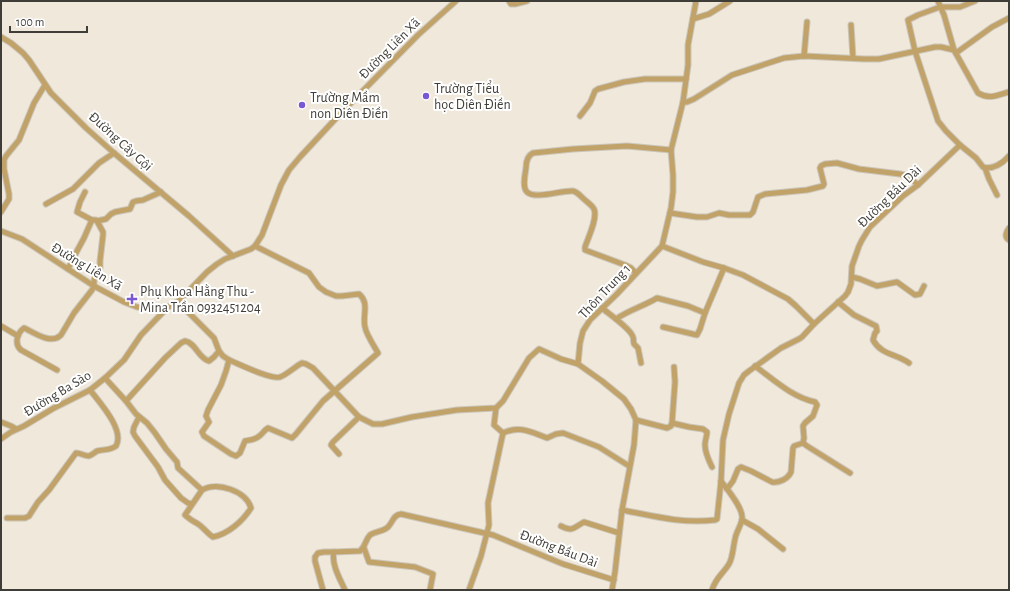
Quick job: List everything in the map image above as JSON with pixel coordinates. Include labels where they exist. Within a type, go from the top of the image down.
[{"type":"street","name":"Đường Liên Xã","points":[[1,230],[22,239],[94,286],[124,302],[147,308],[168,307],[178,302],[212,268],[225,259],[255,246],[262,235],[281,185],[289,170],[335,120],[418,35],[456,1]]},
{"type":"street","points":[[509,1],[511,4],[515,4],[527,1]]},
{"type":"street","name":"Thôn Trung 1","points":[[578,364],[583,331],[590,320],[616,295],[662,246],[670,213],[673,192],[671,150],[683,102],[688,65],[688,45],[696,1]]},
{"type":"street","points":[[693,19],[709,14],[730,1]]},
{"type":"street","points":[[938,1],[955,51],[978,93],[990,97],[1009,92]]},
{"type":"street","points":[[974,1],[960,7],[940,7],[908,20],[915,51],[938,121],[946,131],[976,158],[983,168],[985,168],[998,195]]},
{"type":"street","points":[[683,102],[694,99],[732,75],[784,58],[804,56],[864,59],[886,58],[941,47],[955,51],[1009,18]]},
{"type":"street","points":[[804,56],[807,22]]},
{"type":"street","points":[[850,25],[853,58]]},
{"type":"street","name":"Đường Cây Gội","points":[[1,37],[23,53],[51,93],[114,153],[161,192],[233,256]]},
{"type":"street","points":[[580,116],[598,89],[624,82],[645,79],[686,79]]},
{"type":"street","points":[[1,212],[10,194],[4,170],[4,160],[19,140],[34,103],[45,84]]},
{"type":"street","name":"Đường Bầu Dài","points":[[622,510],[694,522],[715,520],[717,517],[721,481],[723,440],[729,414],[739,383],[744,375],[780,348],[799,339],[848,292],[851,284],[852,266],[856,253],[870,227],[895,203],[918,185],[960,144]]},
{"type":"street","points":[[636,274],[625,265],[585,250],[595,215],[590,204],[577,193],[571,191],[531,195],[527,192],[524,185],[528,158],[533,153],[608,147],[627,146],[671,150]]},
{"type":"street","points":[[46,204],[73,189],[99,163],[114,153]]},
{"type":"street","points":[[985,168],[993,167],[1009,156]]},
{"type":"street","points":[[670,213],[697,217],[719,213],[729,215],[750,215],[753,212],[757,200],[760,196],[765,194],[807,190],[823,186],[824,184],[820,168],[825,164],[840,164],[859,169],[900,174],[908,176],[918,185]]},
{"type":"street","points":[[57,370],[21,350],[17,344],[18,336],[24,328],[50,339],[59,337],[74,313],[94,286],[95,276],[99,272],[100,268],[103,238],[102,232],[95,221],[77,212],[85,192]]},
{"type":"street","points":[[68,269],[89,227],[95,221],[106,219],[115,212],[130,209],[133,202],[143,200],[161,192]]},
{"type":"street","points":[[1009,228],[1006,234],[1009,240]]},
{"type":"street","points":[[228,360],[226,371],[206,416],[209,422],[202,432],[204,436],[236,456],[240,454],[245,441],[256,439],[268,428],[292,438],[334,391],[378,353],[365,327],[365,304],[363,298],[359,294],[336,296],[326,292],[319,287],[309,273],[255,246]]},
{"type":"street","points":[[662,246],[703,262],[743,275],[788,299],[814,324]]},
{"type":"street","points":[[663,327],[697,335],[724,268]]},
{"type":"street","points":[[852,277],[877,286],[897,282],[915,295],[920,294],[924,286]]},
{"type":"street","points":[[616,319],[630,311],[647,305],[657,298],[688,306],[706,313]]},
{"type":"street","points":[[178,302],[214,338],[219,351],[228,360],[270,377],[278,378],[302,363],[306,364],[320,376],[359,417],[373,424],[382,424],[457,410],[496,408]]},
{"type":"street","points":[[838,302],[854,315],[876,326],[878,331],[875,333],[873,340],[877,347],[882,351],[909,363]]},
{"type":"street","name":"Đường Ba Sào","points":[[1,439],[50,410],[90,390],[124,360],[140,335],[168,307]]},
{"type":"street","points":[[602,308],[630,332],[633,337],[634,344],[638,348],[641,363]]},
{"type":"street","points":[[1,326],[18,336]]},
{"type":"street","points":[[126,401],[165,358],[181,343],[185,341],[189,342],[205,360],[209,361],[219,351]]},
{"type":"street","points":[[503,433],[494,425],[496,408],[503,400],[529,358],[539,349],[578,364],[624,399],[631,409],[636,420],[634,445],[622,510],[612,590]]},
{"type":"street","points":[[755,366],[794,395],[816,403],[817,405],[814,414],[803,426],[803,443]]},
{"type":"street","points":[[636,420],[667,428],[671,426],[675,382],[674,367]]},
{"type":"street","points":[[105,378],[136,414],[147,423],[177,462],[178,468],[202,490]]},
{"type":"street","points":[[7,518],[25,518],[29,516],[76,453],[90,456],[97,452],[116,446],[119,438],[113,421],[90,390]]},
{"type":"street","points":[[139,417],[134,427],[133,432],[135,436],[158,467],[165,480],[181,498],[192,504]]},
{"type":"street","points":[[339,454],[332,445],[333,442],[359,417]]},
{"type":"street","points":[[1,422],[16,429]]},
{"type":"street","points":[[672,424],[706,430],[705,446],[712,467]]},
{"type":"street","points":[[503,433],[511,429],[518,429],[529,431],[547,438],[563,433],[599,447],[629,466]]},
{"type":"street","points":[[469,590],[477,570],[487,534],[489,519],[488,503],[503,433]]},
{"type":"street","points":[[803,443],[850,473]]},
{"type":"street","points":[[727,489],[733,482],[738,469],[741,467],[769,482],[775,483],[782,480],[790,475],[793,448],[803,443]]},
{"type":"street","points":[[712,590],[714,582],[729,564],[737,531],[742,520],[742,515],[738,506],[721,481]]},
{"type":"street","points":[[207,487],[227,487],[234,490],[247,500],[251,508],[238,524],[227,532],[213,537],[185,515],[192,504],[202,490],[207,487]]},
{"type":"street","name":"Đường Bầu Dài","points":[[364,548],[370,536],[384,530],[389,526],[392,519],[400,514],[501,538],[563,564],[614,580]]},
{"type":"street","points":[[742,520],[758,528],[783,549]]},
{"type":"street","points":[[561,526],[568,529],[573,529],[584,522],[620,533]]},
{"type":"street","points":[[323,590],[315,561],[315,557],[318,553],[360,551],[364,548],[369,562],[415,567],[433,574],[430,590]]},
{"type":"street","points":[[334,552],[333,557],[335,566],[345,590]]},
{"type":"place","name":"Trường Tiểu học Diên Điền","points":[[426,96]]},
{"type":"place","name":"Trường Mầm non Diên Điền","points":[[302,105]]},
{"type":"place","name":"Phụ Khoa Hằng Thu - Mina Trần 0932451204","points":[[132,299]]}]
